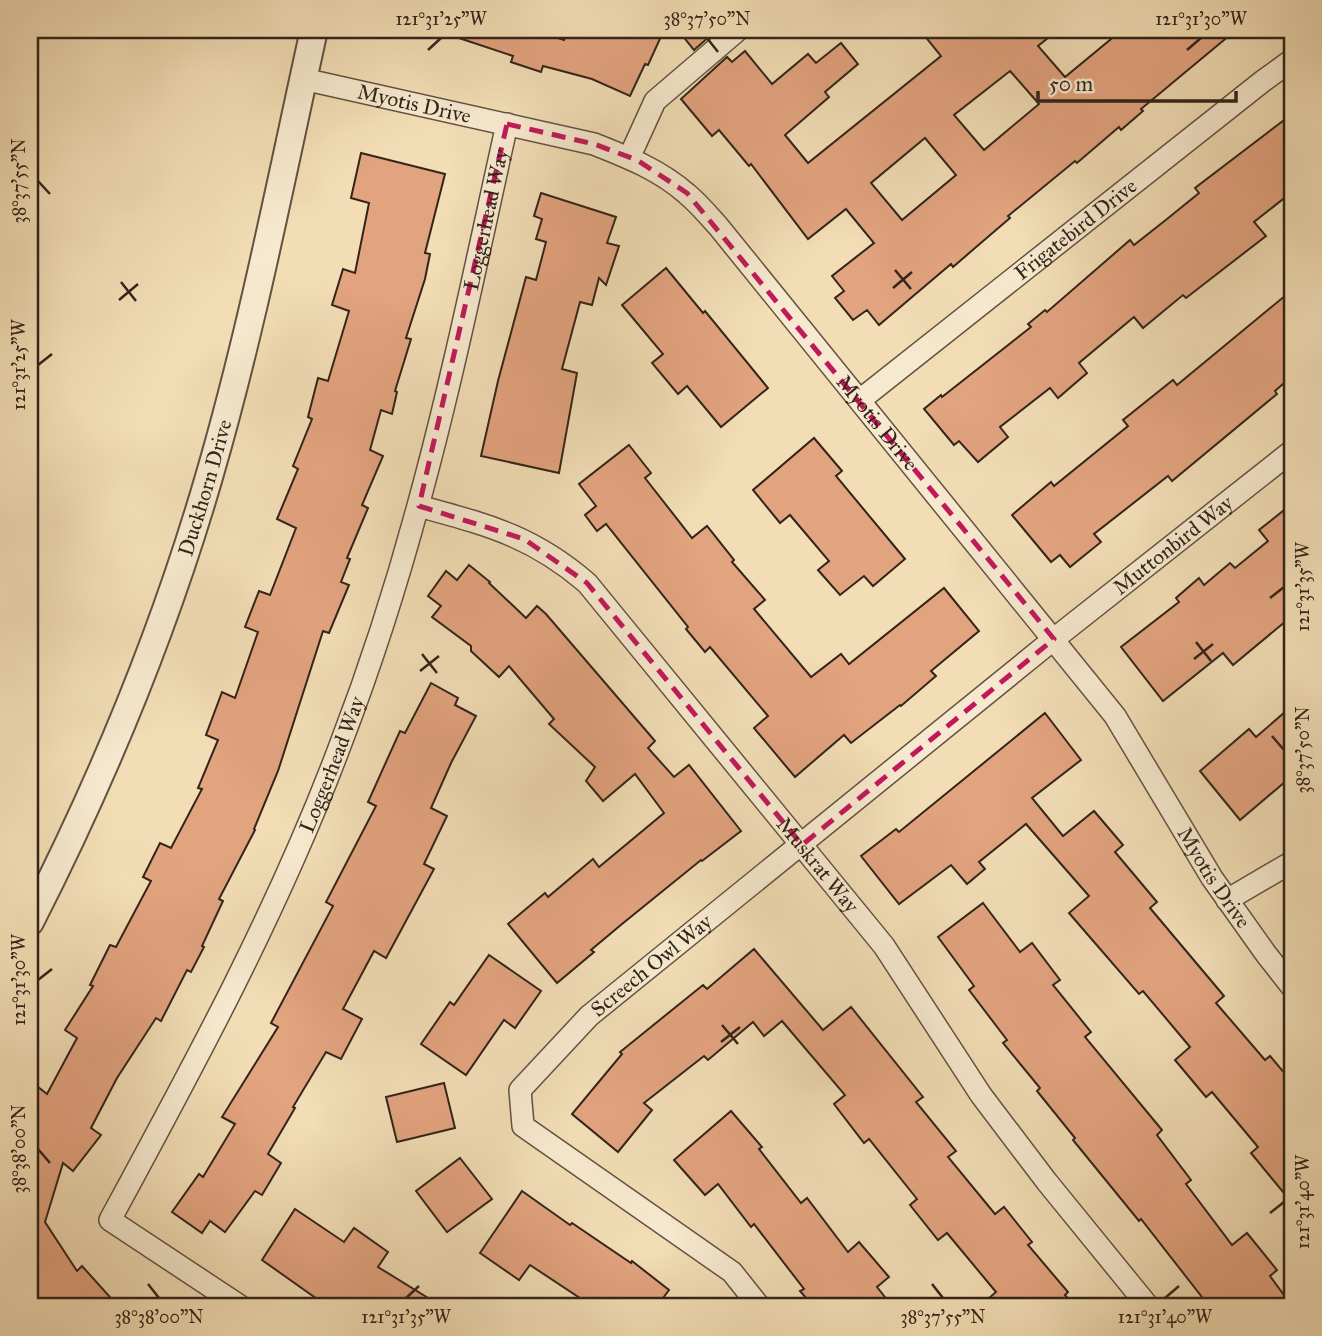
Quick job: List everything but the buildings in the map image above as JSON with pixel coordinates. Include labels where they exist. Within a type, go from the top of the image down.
[{"type":"street","name":"Duckhorn Drive","points":[[30,922],[72,840],[112,751],[181,569],[234,383],[314,30]]},
{"type":"street","points":[[629,158],[655,100],[738,30]]},
{"type":"street","name":"Frigatebird Drive","points":[[860,400],[1292,60]]},
{"type":"street","name":"Myotis Drive","points":[[303,79],[594,144],[663,175],[687,193],[718,226],[1115,716],[1227,900],[1292,987]]},
{"type":"street","name":"Loggerhead Way","points":[[240,1306],[110,1220],[242,973],[304,836],[350,718],[419,506],[508,124]]},
{"type":"street","name":"Muttonbird Way","points":[[1054,639],[1292,451]]},
{"type":"street","name":"Muskrat Way","points":[[419,506],[495,527],[524,539],[563,563],[587,583],[884,946],[981,1095],[1148,1306]]},
{"type":"street","name":"Screech Owl Way","points":[[759,1306],[732,1272],[523,1126],[520,1090],[589,1016],[1054,639]]},
{"type":"street","points":[[1227,900],[1292,862]]},
{"type":"highlighted area","points":[[507,124],[594,144],[637,160],[687,193],[1054,639],[802,845],[587,583],[524,539],[419,506]]}]
